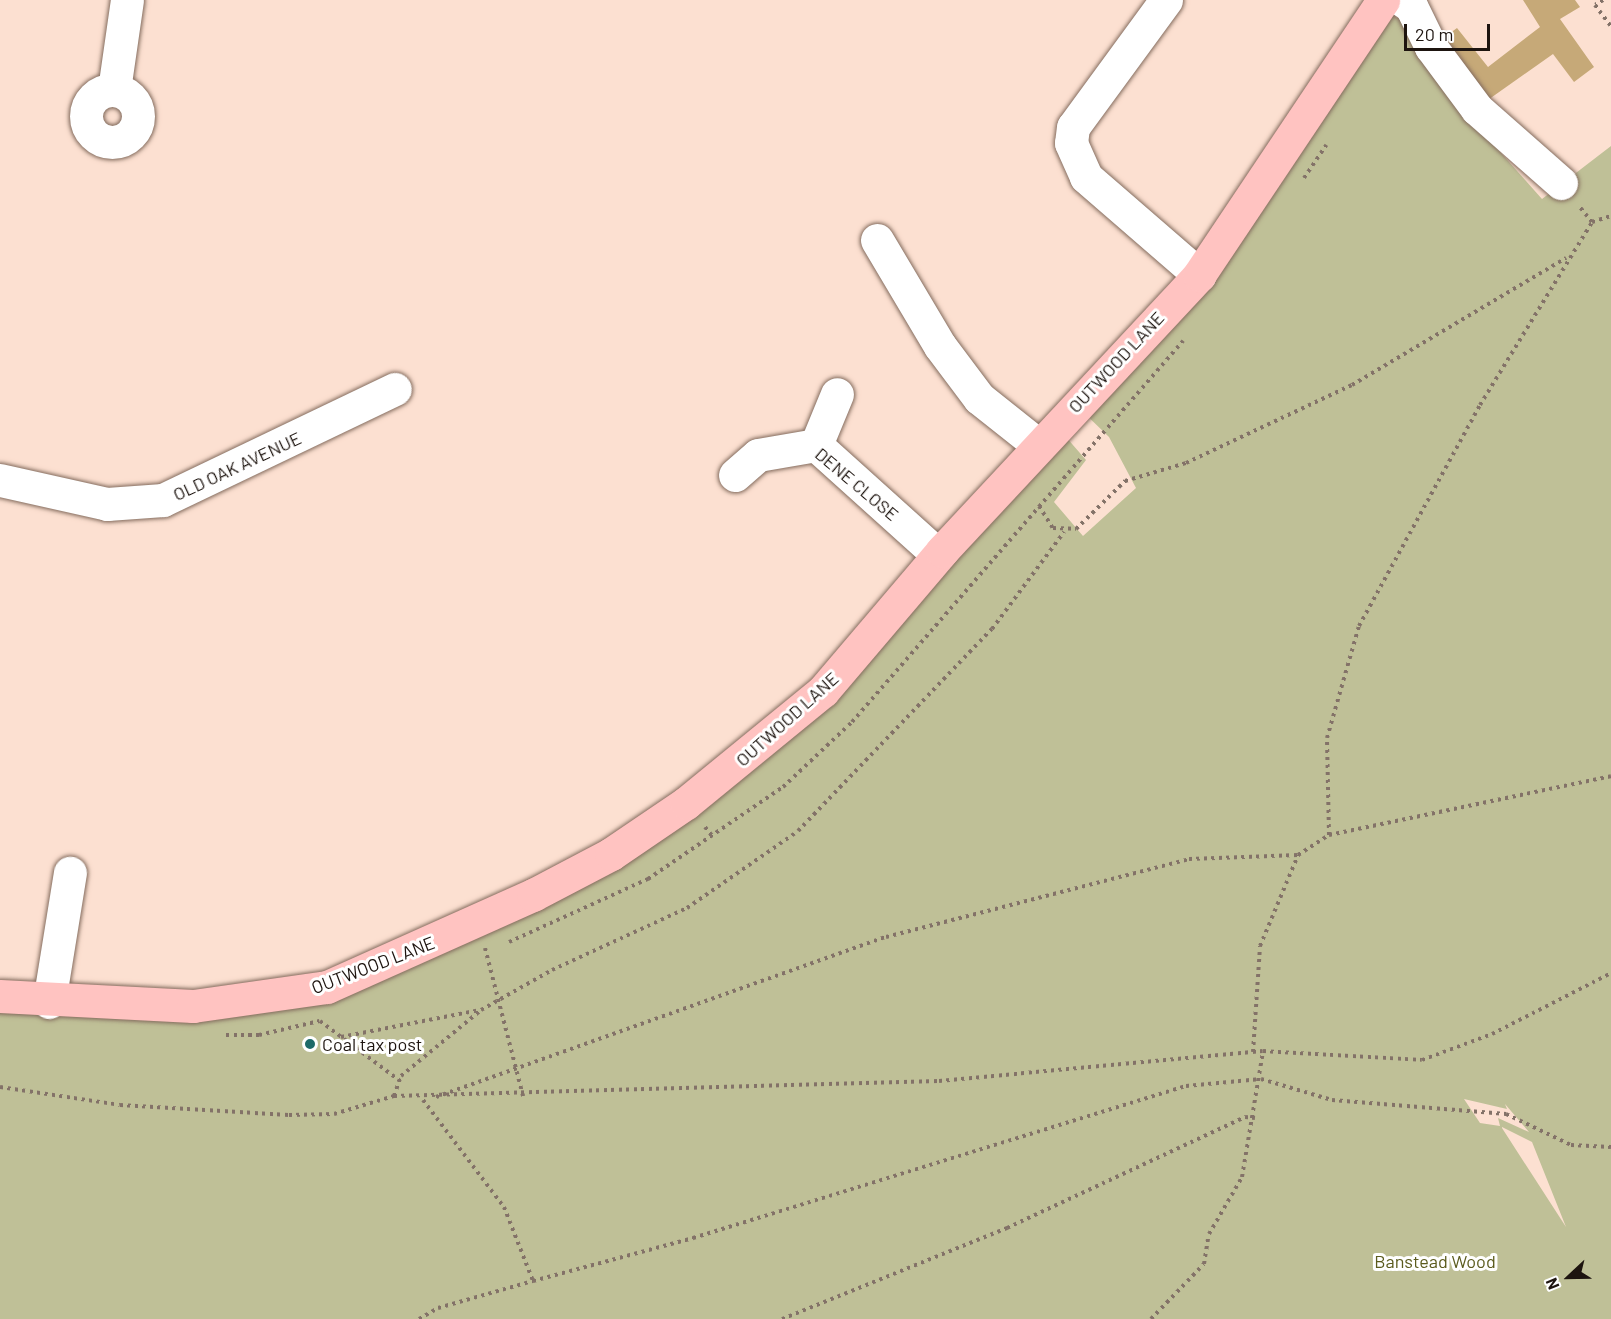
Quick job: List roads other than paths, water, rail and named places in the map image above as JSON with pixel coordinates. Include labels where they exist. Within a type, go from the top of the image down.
[{"type":"main road","name":"OUTWOOD LANE","points":[[0,996],[49,1002],[193,1006],[261,1000],[327,987],[481,937],[611,854],[757,749],[823,691],[939,555],[1038,445],[1199,275],[1383,0]]},
{"type":"street","points":[[114,90],[126,0]]},
{"type":"street","points":[[1166,0],[1073,127],[1071,143],[1086,177],[1125,215],[1199,275]]},
{"type":"street","points":[[1402,0],[1411,6],[1431,47],[1477,109],[1561,183]]},
{"type":"street","points":[[878,240],[979,398],[1038,445]]},
{"type":"street","name":"OLD OAK AVENUE","points":[[0,480],[107,504],[164,500],[395,388]]},
{"type":"street","points":[[816,445],[837,393]]},
{"type":"street","name":"DENE CLOSE","points":[[735,475],[758,455],[816,445],[939,555]]},
{"type":"street","points":[[49,1002],[70,873]]},
{"type":"place","name":"Coal tax post","points":[[310,1044]]},
{"type":"park label","name":"Banstead Wood","points":[[1435,1261]]}]
